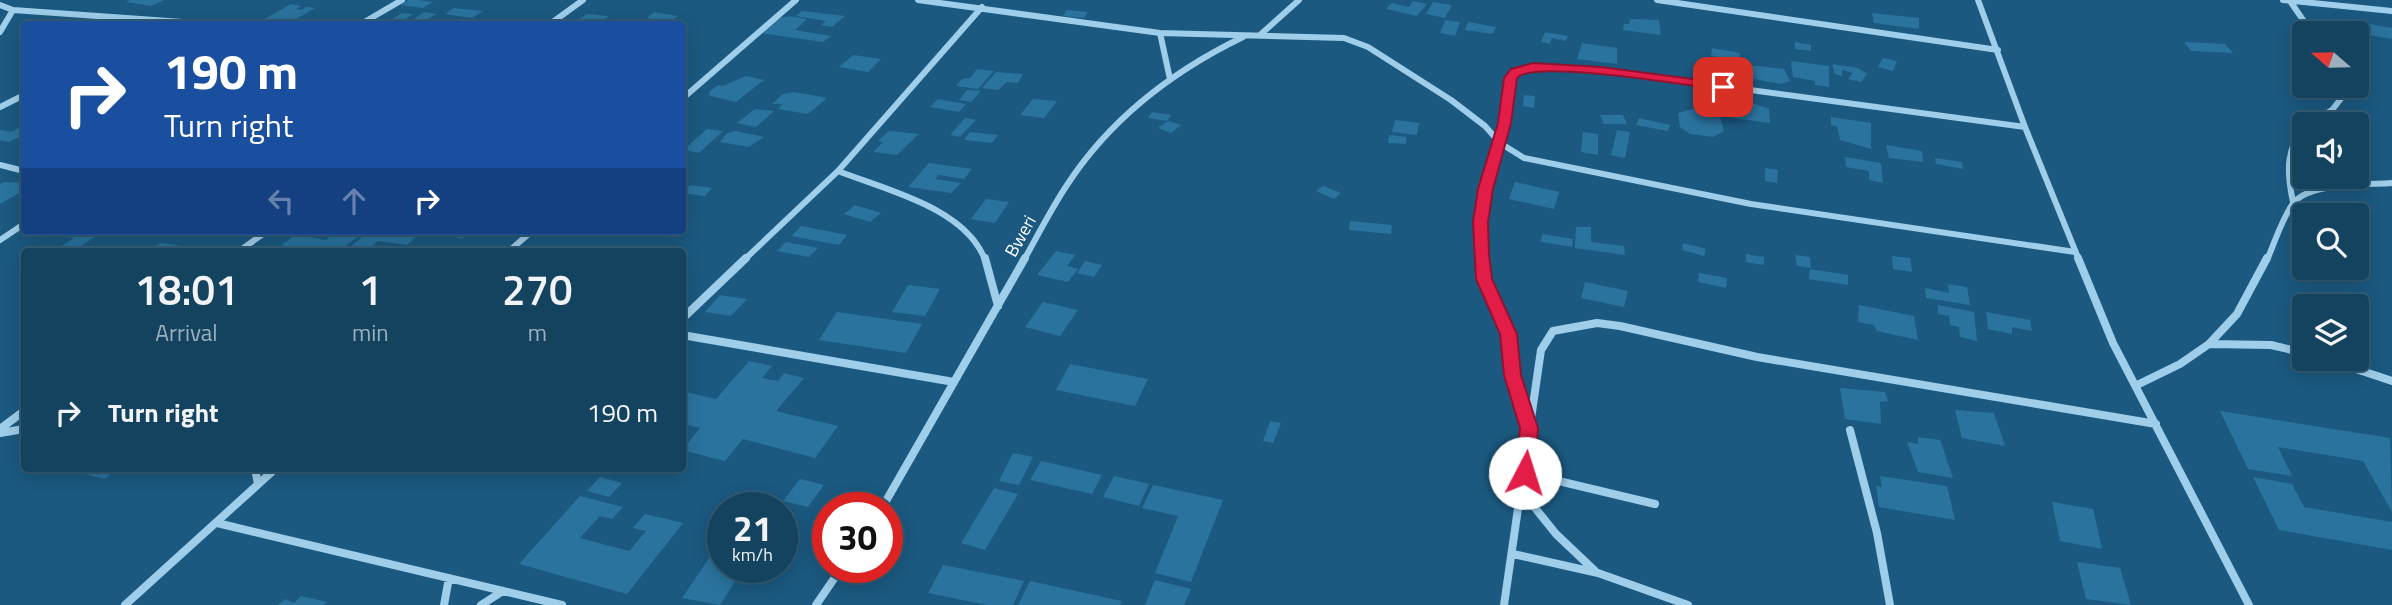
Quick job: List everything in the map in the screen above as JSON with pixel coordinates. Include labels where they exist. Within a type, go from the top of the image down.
[{"type":"street","points":[[366,21],[402,0]]},
{"type":"street","points":[[554,21],[583,0]]},
{"type":"street","points":[[686,96],[796,0]]},
{"type":"street","points":[[918,0],[1160,33],[1344,38],[1368,47],[1468,111],[1500,143],[1524,158],[1751,204],[2075,252]]},
{"type":"street","points":[[1259,35],[1299,0]]},
{"type":"street","points":[[1657,0],[1998,50]]},
{"type":"street","points":[[1978,0],[2025,127],[2113,343],[2249,605]]},
{"type":"street","points":[[2284,0],[2392,10]]},
{"type":"street","points":[[2290,1],[2304,21]]},
{"type":"street","points":[[0,5],[13,9],[160,21]]},
{"type":"street","points":[[686,315],[838,171],[982,7]]},
{"type":"street","points":[[0,32],[13,9]]},
{"type":"street","points":[[0,22],[8,22]]},
{"type":"street","points":[[1160,33],[1170,79]]},
{"type":"street","name":"Bweri","points":[[891,492],[1067,184],[1081,165],[1124,115],[1193,62],[1247,35]]},
{"type":"street","points":[[1529,428],[1513,375],[1508,334],[1484,279],[1480,222],[1486,189],[1500,143],[1510,78],[1515,71],[1533,66],[1601,70],[2025,127]]},
{"type":"street","points":[[0,107],[21,96]]},
{"type":"street","points":[[2329,112],[2342,98]]},
{"type":"street","points":[[2292,144],[2288,154],[2288,172],[2293,202]]},
{"type":"street","points":[[0,165],[21,170]]},
{"type":"street","points":[[838,171],[952,218],[974,237],[985,257],[998,307]]},
{"type":"street","points":[[2137,385],[2180,364],[2209,344],[2237,314],[2256,283],[2293,202],[2304,193],[2392,183]]},
{"type":"street","points":[[0,240],[21,226]]},
{"type":"street","points":[[244,248],[262,235]]},
{"type":"street","points":[[513,248],[527,235]]},
{"type":"street","points":[[1504,605],[1541,350],[1553,331],[1597,323],[1658,333],[1757,357],[2156,424]]},
{"type":"street","points":[[686,336],[954,382]]},
{"type":"street","points":[[2209,344],[2271,345],[2292,350]]},
{"type":"street","points":[[2362,371],[2392,381]]},
{"type":"street","points":[[0,431],[21,414]]},
{"type":"street","points":[[0,431],[21,429]]},
{"type":"street","points":[[1850,430],[1877,533],[1890,605]]},
{"type":"street","points":[[256,472],[258,484]]},
{"type":"street","points":[[125,605],[272,472]]},
{"type":"street","points":[[1525,473],[1655,504]]},
{"type":"street","points":[[1522,492],[1567,547],[1598,573]]},
{"type":"street","points":[[217,523],[562,605]]},
{"type":"street","points":[[1513,554],[1598,573],[1688,605]]},
{"type":"street","points":[[444,605],[449,578]]},
{"type":"street","points":[[816,605],[831,583]]},
{"type":"street","points":[[481,605],[503,591]]},
{"type":"building","points":[[164,0],[151,6],[126,2]]},
{"type":"building","points":[[408,0],[433,2],[423,8],[400,5]]},
{"type":"building","points":[[1413,1],[1427,4],[1417,16],[1386,9],[1391,3],[1409,7]]},
{"type":"building","points":[[1433,2],[1452,5],[1445,18],[1426,14]]},
{"type":"building","points":[[291,4],[301,6],[296,9],[301,10],[307,7],[315,8],[292,21],[261,21]]},
{"type":"building","points":[[454,8],[483,11],[472,18],[445,14]]},
{"type":"building","points":[[1067,10],[1088,12],[1084,18],[1063,16]]},
{"type":"building","points":[[802,11],[845,16],[832,27],[821,25],[826,21],[796,16]]},
{"type":"building","points":[[424,12],[436,14],[425,21],[410,21]]},
{"type":"building","points":[[654,12],[678,16],[671,21],[647,18]]},
{"type":"building","points":[[402,13],[413,14],[403,21],[389,21]]},
{"type":"building","points":[[1872,13],[1919,18],[1919,29],[1874,23]]},
{"type":"building","points":[[587,14],[609,16],[602,21],[577,21]]},
{"type":"building","points":[[790,16],[807,19],[795,30],[831,36],[823,42],[761,33],[780,18]]},
{"type":"building","points":[[1630,19],[1659,20],[1661,35],[1623,30],[1624,24],[1629,24]]},
{"type":"building","points":[[1445,20],[1460,22],[1455,36],[1440,33]]},
{"type":"building","points":[[1468,22],[1496,27],[1493,34],[1465,30]]},
{"type":"building","points":[[2370,24],[2392,28],[2392,39],[2370,35]]},
{"type":"building","points":[[1545,32],[1568,36],[1566,41],[1552,38],[1550,44],[1541,42]]},
{"type":"building","points":[[1795,42],[1811,45],[1811,51],[1795,49]]},
{"type":"building","points":[[2184,42],[2225,44],[2233,53],[2191,51]]},
{"type":"building","points":[[1582,43],[1617,48],[1617,64],[1577,59]]},
{"type":"building","points":[[1712,48],[1740,53],[1739,60],[1750,62],[1748,65],[1784,69],[1790,81],[1781,84],[1748,78],[1748,66],[1745,72],[1734,70],[1739,61],[1711,56]]},
{"type":"building","points":[[853,55],[881,59],[868,72],[839,67]]},
{"type":"building","points":[[1883,58],[1897,61],[1893,71],[1878,67]]},
{"type":"building","points":[[1791,61],[1829,66],[1829,87],[1793,77]]},
{"type":"building","points":[[1832,64],[1858,68],[1867,74],[1861,82],[1848,79],[1853,73],[1842,70],[1842,76],[1835,74]]},
{"type":"building","points":[[977,69],[994,71],[978,89],[956,86],[962,79],[970,78]]},
{"type":"building","points":[[996,72],[1023,74],[1018,83],[1007,82],[998,90],[982,88]]},
{"type":"building","points":[[746,76],[764,80],[736,102],[710,96],[709,92],[718,85],[723,86]]},
{"type":"building","points":[[967,90],[981,91],[971,102],[959,100]]},
{"type":"building","points":[[794,92],[827,98],[808,114],[778,109],[783,104],[772,104],[783,94]]},
{"type":"building","points":[[1524,95],[1535,96],[1534,108],[1523,106]]},
{"type":"building","points":[[938,99],[966,104],[959,112],[930,107]]},
{"type":"building","points":[[1033,99],[1057,101],[1044,118],[1020,115]]},
{"type":"building","points":[[1730,101],[1749,102],[1769,109],[1770,123],[1732,118]]},
{"type":"building","points":[[1697,108],[1719,113],[1724,131],[1713,137],[1690,134],[1680,127],[1678,113]]},
{"type":"building","points":[[755,109],[774,111],[756,127],[737,123]]},
{"type":"building","points":[[1152,112],[1171,115],[1167,121],[1148,118]]},
{"type":"building","points":[[1600,115],[1623,115],[1627,124],[1604,124]]},
{"type":"building","points":[[1831,117],[1871,123],[1871,149],[1840,140],[1837,126],[1831,125]]},
{"type":"building","points":[[965,118],[976,120],[960,137],[950,135]]},
{"type":"building","points":[[1639,118],[1670,125],[1668,131],[1636,125]]},
{"type":"building","points":[[1395,120],[1419,123],[1417,135],[1392,132]]},
{"type":"building","points":[[1168,121],[1181,125],[1171,133],[1158,128]]},
{"type":"building","points":[[21,127],[21,136],[9,142],[0,140],[0,130],[11,132]]},
{"type":"building","points":[[707,129],[723,131],[699,153],[686,151],[686,147]]},
{"type":"building","points":[[1617,130],[1630,132],[1625,158],[1611,155]]},
{"type":"building","points":[[735,131],[764,137],[749,147],[720,142],[727,133]]},
{"type":"building","points":[[889,131],[919,134],[897,155],[873,152],[883,142],[878,141]]},
{"type":"building","points":[[970,132],[998,135],[992,143],[964,140]]},
{"type":"building","points":[[1583,132],[1598,134],[1598,155],[1581,152]]},
{"type":"building","points":[[1389,135],[1406,137],[1406,144],[1388,143]]},
{"type":"building","points":[[1886,145],[1922,151],[1923,162],[1889,158]]},
{"type":"building","points":[[1845,157],[1881,163],[1883,183],[1869,180],[1869,171],[1846,167]]},
{"type":"building","points":[[1935,158],[1962,162],[1963,169],[1936,164]]},
{"type":"building","points":[[929,163],[972,169],[964,179],[939,175],[935,179],[961,183],[951,193],[908,187]]},
{"type":"building","points":[[1765,168],[1778,170],[1777,183],[1765,181]]},
{"type":"building","points":[[1515,182],[1559,192],[1554,209],[1509,199]]},
{"type":"building","points":[[21,183],[21,192],[0,204],[0,184]]},
{"type":"building","points":[[690,185],[712,188],[705,196],[686,193]]},
{"type":"building","points":[[1323,186],[1341,193],[1334,199],[1316,191]]},
{"type":"building","points":[[986,199],[1009,202],[995,223],[971,219]]},
{"type":"building","points":[[855,205],[881,213],[870,222],[844,214]]},
{"type":"building","points":[[1350,221],[1392,225],[1391,234],[1349,230]]},
{"type":"building","points":[[801,226],[847,235],[839,245],[791,236]]},
{"type":"building","points":[[1576,227],[1591,227],[1591,242],[1624,246],[1625,255],[1575,248]]},
{"type":"building","points":[[1542,234],[1573,239],[1572,247],[1541,242]]},
{"type":"building","points":[[55,235],[98,235],[77,248],[58,248],[74,238]]},
{"type":"building","points":[[296,235],[325,240],[332,235],[360,235],[343,248],[293,248],[281,245]]},
{"type":"building","points":[[364,235],[417,236],[407,245],[378,241],[370,248],[349,248]]},
{"type":"building","points":[[448,235],[468,235],[462,239]]},
{"type":"building","points":[[786,242],[818,248],[809,257],[777,251]]},
{"type":"building","points":[[161,243],[188,247],[187,248],[152,248]]},
{"type":"building","points":[[1683,243],[1706,249],[1704,256],[1682,250]]},
{"type":"building","points":[[1056,251],[1075,255],[1067,266],[1078,269],[1068,282],[1037,275]]},
{"type":"building","points":[[1746,254],[1764,257],[1764,265],[1746,262]]},
{"type":"building","points":[[1795,255],[1810,257],[1811,268],[1797,266]]},
{"type":"building","points":[[1892,256],[1910,258],[1912,272],[1893,269]]},
{"type":"building","points":[[1085,261],[1102,265],[1094,277],[1077,273]]},
{"type":"building","points":[[1810,269],[1848,275],[1848,285],[1809,279]]},
{"type":"building","points":[[1699,273],[1727,278],[1726,288],[1698,282]]},
{"type":"building","points":[[1585,282],[1628,291],[1624,307],[1581,298]]},
{"type":"building","points":[[1948,284],[1967,287],[1970,305],[1926,298],[1925,288],[1949,293]]},
{"type":"building","points":[[908,285],[940,289],[925,316],[892,312]]},
{"type":"building","points":[[720,295],[747,299],[731,316],[705,312]]},
{"type":"building","points":[[1043,302],[1078,310],[1060,336],[1025,327]]},
{"type":"building","points":[[1859,305],[1914,316],[1918,340],[1877,331],[1874,325],[1858,322]]},
{"type":"building","points":[[1938,305],[1974,312],[1977,341],[1960,337],[1959,327],[1950,325],[1949,316],[1938,314]]},
{"type":"building","points":[[837,312],[922,324],[906,353],[819,340]]},
{"type":"building","points":[[1986,312],[2030,320],[2032,331],[2012,327],[2012,334],[1988,329]]},
{"type":"building","points":[[749,361],[772,366],[762,378],[778,381],[784,373],[804,378],[776,411],[838,426],[815,458],[743,439],[725,461],[686,451],[686,445],[700,428],[686,425],[686,392],[716,399]]},
{"type":"building","points":[[1070,364],[1148,379],[1135,406],[1056,390]]},
{"type":"building","points":[[1840,388],[1885,392],[1888,401],[1880,402],[1881,424],[1845,419]]},
{"type":"building","points":[[1955,410],[1994,413],[2005,446],[1962,438]]},
{"type":"building","points":[[2220,411],[2390,438],[2392,512],[2363,461],[2278,447],[2292,476],[2248,469]]},
{"type":"building","points":[[1270,421],[1281,423],[1273,443],[1263,441]]},
{"type":"building","points":[[1918,437],[1940,440],[1953,478],[1918,472],[1907,442],[1918,444]]},
{"type":"building","points":[[1013,453],[1033,457],[1019,485],[999,481]]},
{"type":"building","points":[[1041,461],[1102,475],[1092,494],[1030,480]]},
{"type":"building","points":[[78,472],[113,472],[105,479]]},
{"type":"building","points":[[1114,476],[1149,484],[1139,506],[1103,497]]},
{"type":"building","points":[[1880,476],[1947,486],[1955,520],[1879,507],[1876,486],[1882,487]]},
{"type":"building","points":[[600,477],[622,483],[609,497],[587,491]]},
{"type":"building","points":[[2253,477],[2292,484],[2304,507],[2392,522],[2392,550],[2279,530]]},
{"type":"building","points":[[800,479],[824,485],[819,492],[812,492],[812,502],[808,507],[798,505],[798,492],[790,492]]},
{"type":"building","points":[[1153,485],[1223,500],[1191,582],[1155,573],[1178,516],[1142,508]]},
{"type":"building","points":[[994,488],[1018,494],[985,550],[961,543]]},
{"type":"building","points":[[580,496],[623,507],[612,519],[600,516],[580,538],[629,551],[646,531],[633,528],[645,514],[683,523],[627,594],[519,564]]},
{"type":"building","points":[[2052,502],[2093,509],[2102,549],[2060,541]]},
{"type":"building","points":[[707,561],[707,583],[734,583],[720,605],[682,598]]},
{"type":"building","points":[[2077,562],[2120,568],[2131,605],[2086,599]]},
{"type":"building","points":[[943,565],[1024,581],[1013,605],[987,605],[928,593]]},
{"type":"building","points":[[1155,580],[1191,589],[1184,605],[1145,605]]},
{"type":"building","points":[[1030,581],[1122,601],[1120,605],[1018,605]]},
{"type":"building","points":[[301,596],[327,602],[323,605],[278,605],[285,599],[294,603]]},
{"type":"route","points":[[1525,473],[1529,428],[1513,375],[1508,334],[1484,279],[1481,255],[1480,222],[1486,189],[1505,123],[1510,78],[1515,71],[1533,66],[1601,70],[1723,87]]}]
